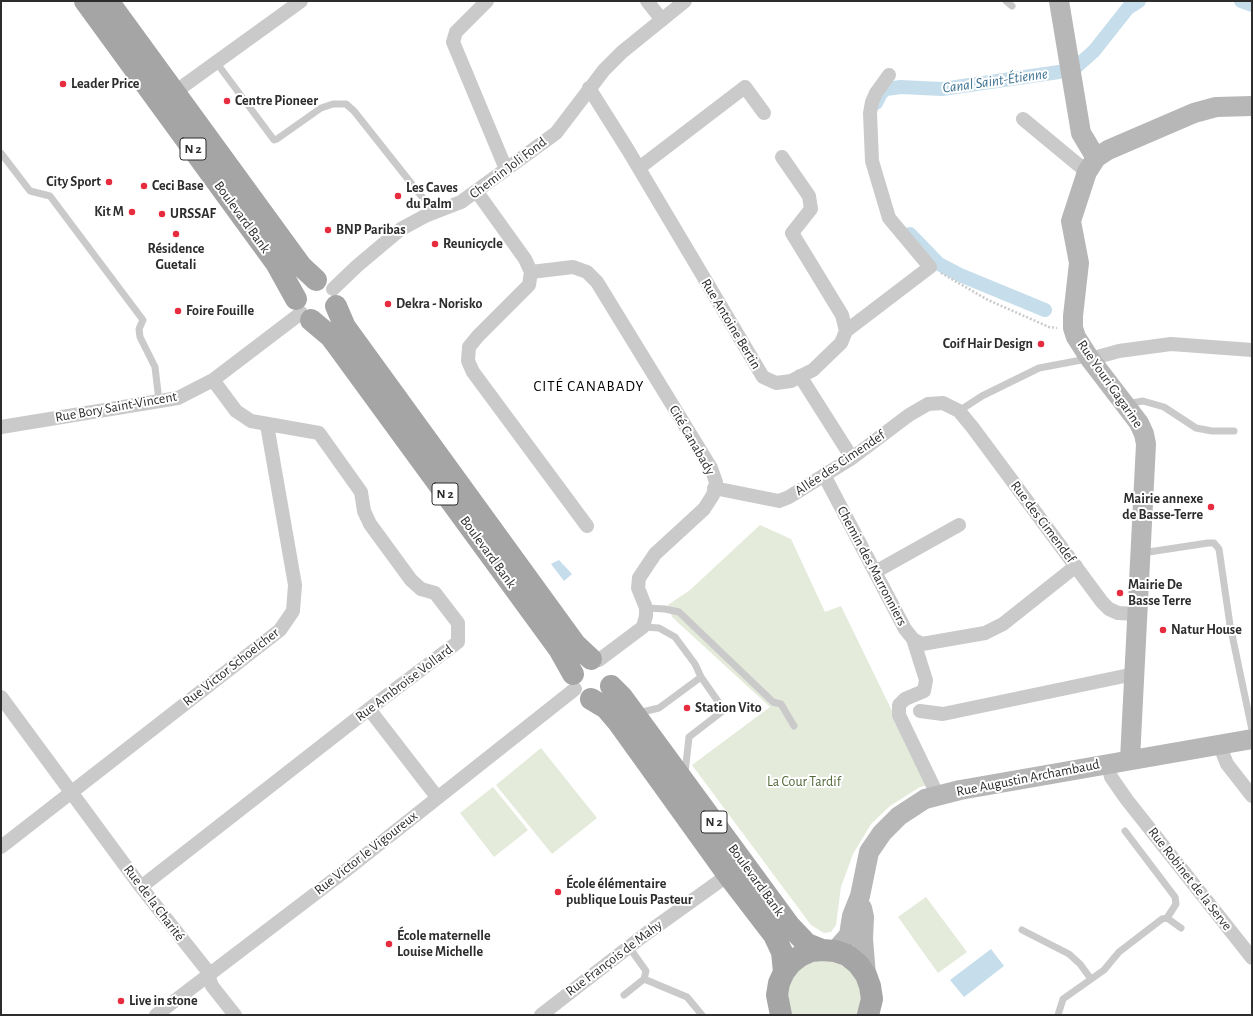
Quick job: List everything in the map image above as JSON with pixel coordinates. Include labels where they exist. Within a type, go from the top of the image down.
[{"type":"main road","name":"Boulevard Bank","points":[[85,1],[276,263],[303,311],[330,336],[559,649],[580,687],[606,708],[618,722],[779,944],[782,952],[784,972]]},
{"type":"main road","name":"Boulevard Bank","points":[[108,1],[299,263],[328,292],[345,327],[575,644],[595,659]]},
{"type":"main road","points":[[310,281],[328,292],[333,312],[323,320],[303,311],[301,288],[310,281]]},
{"type":"main road","points":[[595,659],[580,663],[580,687],[603,696],[611,686]]},
{"type":"main road","name":"N 2","points":[[595,659],[609,668],[612,680],[611,686]]},
{"type":"main road","name":"Boulevard Bank","points":[[611,686],[634,714],[794,931],[807,944],[829,950]]},
{"type":"main road","name":"N 2","points":[[781,1015],[777,995],[779,983],[784,972],[791,963],[800,956],[811,952],[829,950],[847,955],[858,964],[866,975],[870,986],[872,999],[869,1014]]},
{"type":"street","points":[[175,92],[301,1]]},
{"type":"street","points":[[487,1],[456,32],[454,42],[506,169]]},
{"type":"street","points":[[647,1],[662,20]]},
{"type":"street","name":"Chemin Joli Fond","points":[[328,292],[401,229],[434,212],[461,202],[477,192],[556,133],[604,70],[622,52],[685,1]]},
{"type":"street","points":[[1059,1],[1081,133],[1091,165]]},
{"type":"street","points":[[782,157],[809,196],[811,209],[792,233],[842,315],[846,331],[930,267],[888,218],[872,161],[870,113],[872,102],[876,93],[890,74]]},
{"type":"street","points":[[639,168],[745,87],[764,113]]},
{"type":"street","name":"Rue Antoine Bertin","points":[[589,88],[639,168],[763,377],[776,383],[791,381],[813,370],[842,343],[846,331]]},
{"type":"street","points":[[1091,165],[1108,150],[1194,113],[1216,107],[1252,106]]},
{"type":"street","points":[[1023,120],[1091,165]]},
{"type":"street","name":"Rue Youri Gagarine","points":[[1091,165],[1071,221],[1079,263],[1073,328],[1076,337],[1090,359],[1139,423],[1144,434],[1146,444],[1130,759]]},
{"type":"street","points":[[477,192],[525,259],[531,272],[528,285],[469,347],[468,361],[473,372],[587,526]]},
{"type":"street","name":"Cité Canabady","points":[[531,272],[573,267],[587,272],[597,282],[711,468],[716,482],[713,495],[704,509],[655,554],[642,573],[638,583],[646,608],[646,616],[643,627]]},
{"type":"street","name":"Rue Bory Saint-Vincent","points":[[1,427],[159,401],[184,395],[213,380],[303,311]]},
{"type":"street","points":[[1090,359],[1119,351],[1171,344],[1252,350]]},
{"type":"street","points":[[800,376],[852,458]]},
{"type":"street","points":[[213,380],[236,411],[251,421],[267,425]]},
{"type":"street","name":"Allée des Cimendef","points":[[714,488],[779,501],[789,497],[852,458],[909,416],[928,404],[943,403],[959,411]]},
{"type":"street","name":"Rue des Cimendef","points":[[959,411],[1102,602],[1109,609],[1118,613],[1137,614]]},
{"type":"street","name":"Rue Ambroise Vollard","points":[[141,887],[369,709],[458,642],[458,623],[435,593],[421,589],[411,580],[370,524],[364,511],[361,492],[319,433],[267,425]]},
{"type":"street","name":"Rue Victor Schoelcher","points":[[1,847],[280,630],[293,612],[295,585],[267,425]]},
{"type":"street","name":"Chemin des Marronniers","points":[[824,475],[905,629],[913,639],[922,644],[985,633],[1003,624],[1076,566]]},
{"type":"street","points":[[875,572],[959,525]]},
{"type":"street","points":[[595,659],[608,652],[643,627]]},
{"type":"street","points":[[913,639],[926,680],[924,691],[905,699],[899,705],[899,715],[938,796]]},
{"type":"street","points":[[920,711],[950,712],[1134,674]]},
{"type":"street","name":"Rue Victor le Vigoureux","points":[[156,1015],[349,868],[437,797],[580,687]]},
{"type":"street","name":"Rue de la Charité","points":[[1,697],[141,887],[206,969],[212,986],[235,1015]]},
{"type":"street","points":[[369,709],[437,797]]},
{"type":"street","name":"Rue Augustin Archambaud","points":[[829,950],[849,935],[852,916],[860,896],[869,852],[882,833],[899,816],[925,800],[960,790],[1252,738]]},
{"type":"street","points":[[1219,744],[1227,764],[1252,796]]},
{"type":"street","name":"Rue Robinet de la Serve","points":[[1108,763],[1111,777],[1127,800],[1252,958]]},
{"type":"street","name":"Rue François de Mahy","points":[[541,1015],[628,947],[728,875]]},
{"type":"street","name":"Rue Augustin Archambaud","points":[[860,896],[864,918],[863,939],[866,975]]},
{"type":"lane","points":[[216,62],[274,140],[321,108],[333,104],[346,104],[354,111],[434,212]]},
{"type":"lane","points":[[1,153],[30,191],[50,196],[143,320],[139,329],[140,337],[154,367],[159,401]]},
{"type":"lane","points":[[959,411],[982,396],[1039,368],[1090,359]]},
{"type":"lane","points":[[1124,404],[1143,401],[1164,407],[1196,428],[1212,431],[1234,431]]},
{"type":"lane","points":[[1140,554],[1208,543],[1214,543],[1219,549],[1230,625],[1252,730]]},
{"type":"lane","points":[[646,608],[665,609],[680,612],[773,702],[781,704],[794,726]]},
{"type":"lane","points":[[643,627],[659,628],[675,637],[695,664],[701,677],[724,710],[689,737],[684,782]]},
{"type":"lane","points":[[634,714],[659,708],[701,677]]},
{"type":"lane","points":[[1058,1015],[1063,999],[1104,970],[1119,952],[1162,919],[1167,918],[1176,904],[1175,897],[1125,831]]},
{"type":"lane","points":[[1167,918],[1181,928]]},
{"type":"lane","points":[[1022,930],[1069,954],[1080,964],[1091,979]]},
{"type":"lane","points":[[624,995],[644,979],[646,971],[628,947]]},
{"type":"lane","points":[[644,979],[687,997],[702,1015]]},
{"type":"path","points":[[930,267],[988,300],[1049,327],[1062,329],[1073,328]]},
{"type":"green space","name":"La Cour Tardif","points":[[760,525],[791,539],[825,612],[841,606],[928,785],[920,787],[890,806],[871,824],[853,854],[841,887],[836,925],[831,932],[824,933],[811,925],[692,765],[770,707],[672,617],[668,605],[690,590]]},
{"type":"green space","points":[[541,748],[597,818],[552,854],[496,785]]},
{"type":"green space","points":[[493,787],[528,830],[494,857],[460,813]]},
{"type":"green space","points":[[926,897],[967,952],[938,973],[898,917]]},
{"type":"green space","points":[[811,960],[844,961],[865,987],[861,1015],[791,1015],[787,1006],[789,983],[794,973]]},
{"type":"water","points":[[559,560],[572,574],[564,581],[551,564]]},
{"type":"water","points":[[991,949],[1004,966],[964,997],[950,980]]},
{"type":"waterway","name":"Canal Saint-Étienne","points":[[1076,67],[1094,51],[1128,8],[1139,1]]},
{"type":"waterway","name":"Canal Saint-Étienne","points":[[1241,1],[1252,5]]},
{"type":"waterway","name":"Canal Saint-Étienne","points":[[876,103],[881,93],[886,89],[901,87],[942,89],[1059,72]]},
{"type":"waterway","name":"Canal Saint-Étienne","points":[[910,234],[939,264],[960,275],[1045,310]]},
{"type":"place","name":"Leader Price","points":[[63,84]]},
{"type":"place","name":"Centre Pioneer","points":[[227,101]]},
{"type":"place","name":"City Sport","points":[[109,182]]},
{"type":"place","name":"Ceci Base","points":[[144,186]]},
{"type":"place","name":"Les Caves du Palm","points":[[398,196]]},
{"type":"place","name":"Kit M","points":[[132,212]]},
{"type":"place","name":"URSSAF","points":[[162,214]]},
{"type":"place","name":"BNP Paribas","points":[[328,230]]},
{"type":"place","name":"Résidence Guetali","points":[[176,234]]},
{"type":"place","name":"Reunicycle","points":[[435,244]]},
{"type":"place","name":"Dekra - Norisko","points":[[388,304]]},
{"type":"place","name":"Foire Fouille","points":[[178,311]]},
{"type":"place","name":"Coif Hair Design","points":[[1041,344]]},
{"type":"place","name":"Mairie annexe de Basse-Terre","points":[[1211,507]]},
{"type":"place","name":"Mairie De Basse Terre","points":[[1120,593]]},
{"type":"place","name":"Natur House","points":[[1163,630]]},
{"type":"place","name":"Station Vito","points":[[687,708]]},
{"type":"place","name":"École élémentaire publique Louis Pasteur","points":[[558,892]]},
{"type":"place","name":"École maternelle Louise Michelle","points":[[389,944]]},
{"type":"place","name":"Live in stone","points":[[121,1001]]},
{"type":"district","name":"CITÉ CANABADY","points":[[589,386]]}]
